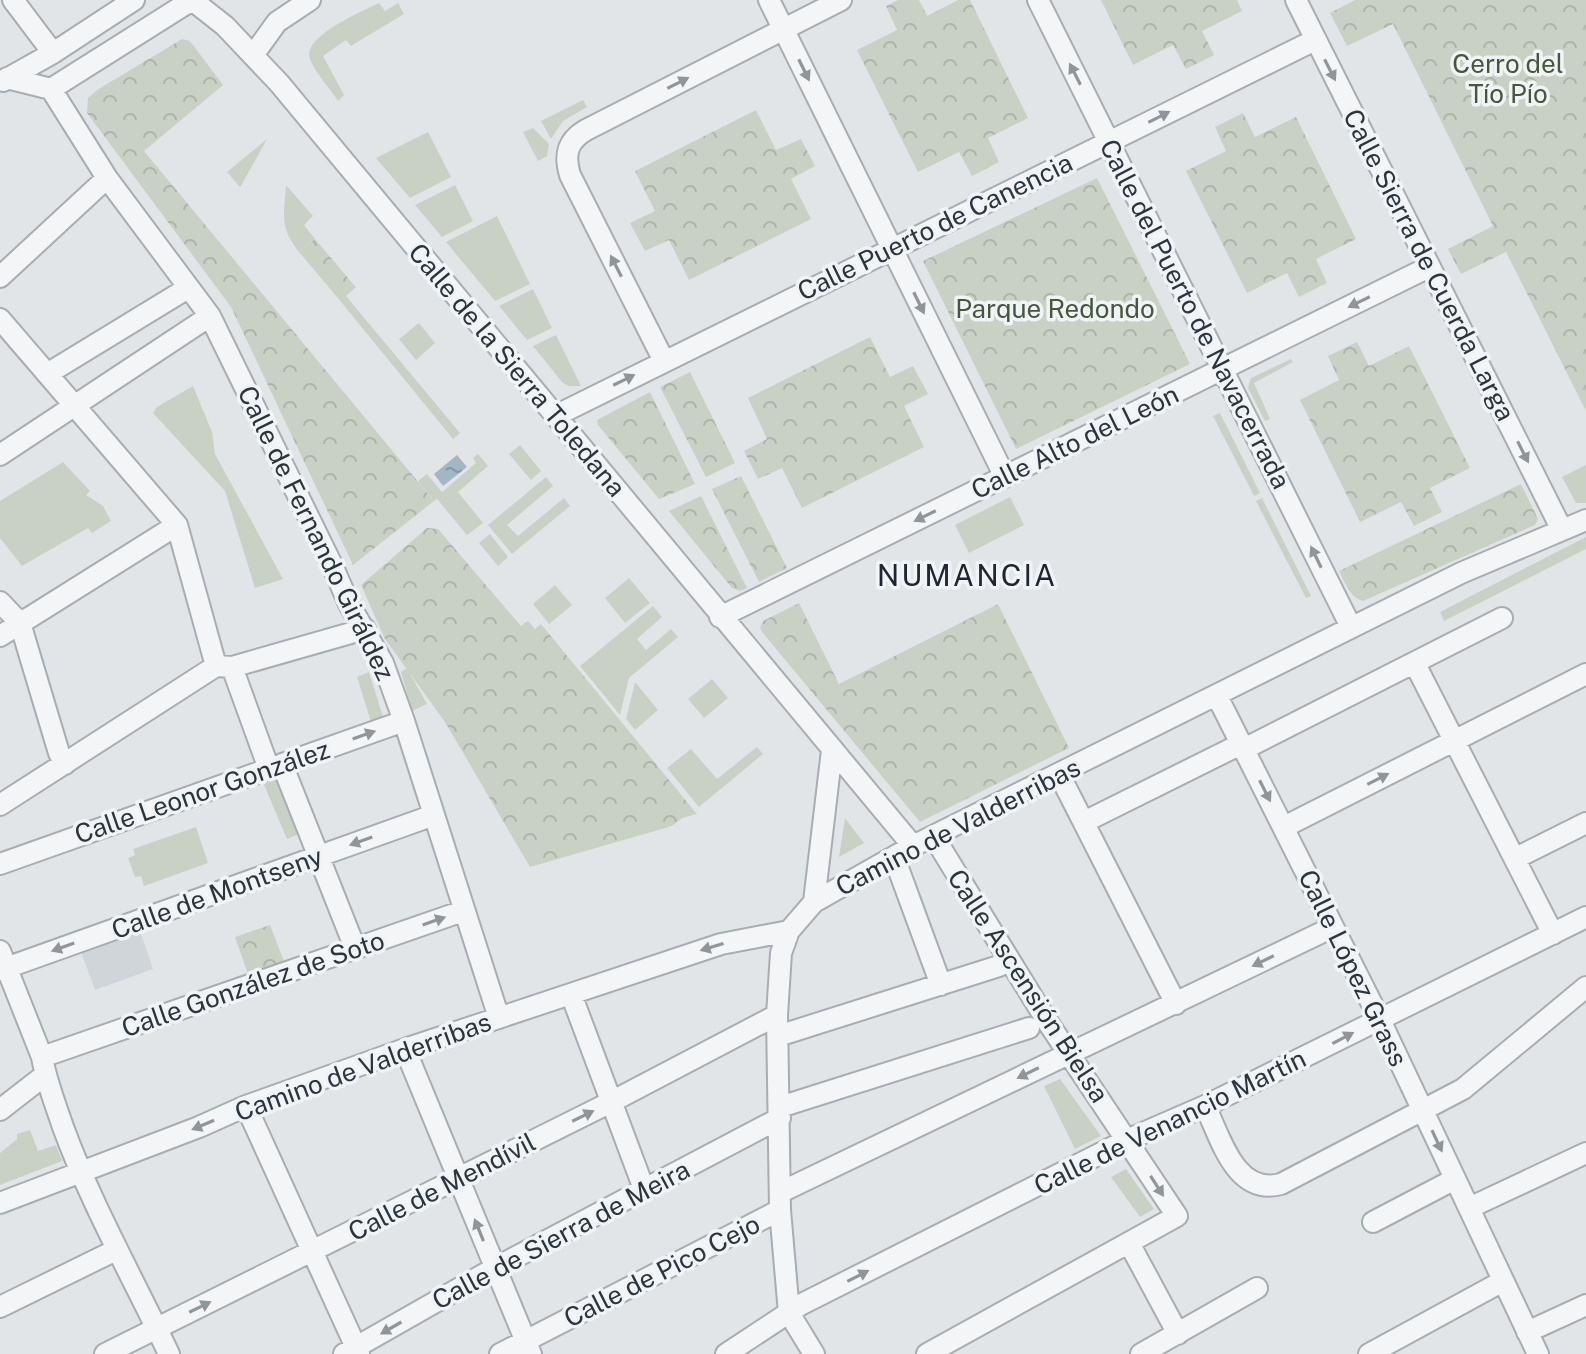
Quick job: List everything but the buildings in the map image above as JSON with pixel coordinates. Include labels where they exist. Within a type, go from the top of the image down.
[{"type":"street","points":[[13,0],[53,53],[51,89]]},
{"type":"street","points":[[2,77],[53,53],[134,0]]},
{"type":"street","points":[[2,77],[51,89],[192,0]]},
{"type":"street","name":"Calle de la Sierra Toledana","points":[[192,0],[254,54],[913,846]]},
{"type":"street","points":[[254,54],[277,22],[310,0]]},
{"type":"street","points":[[769,0],[1005,477]]},
{"type":"street","points":[[664,361],[570,175],[566,163],[567,147],[586,130],[841,0]]},
{"type":"street","name":"Calle del Puerto de Navacerrada","points":[[1038,0],[1351,627]]},
{"type":"street","name":"Calle Sierra de Cuerda Larga","points":[[1296,0],[1562,530]]},
{"type":"street","name":"Calle Puerto de Canencia","points":[[555,416],[1315,40]]},
{"type":"street","name":"Calle de Fernando Giráldez","points":[[51,89],[107,178],[210,316],[349,604],[383,663],[499,1018]]},
{"type":"street","points":[[0,277],[107,178]]},
{"type":"street","name":"Calle Alto del León","points":[[720,617],[1429,267]]},
{"type":"street","points":[[47,374],[188,288]]},
{"type":"street","points":[[0,455],[210,316]]},
{"type":"street","points":[[0,319],[177,525],[224,666],[319,856],[355,948]]},
{"type":"street","name":"Camino de Valderribas","points":[[0,1203],[246,1106],[405,1049],[721,944],[789,931],[814,902],[913,846],[1461,573],[1586,520]]},
{"type":"street","points":[[0,636],[177,525]]},
{"type":"street","points":[[0,602],[20,623],[65,764]]},
{"type":"street","points":[[1084,822],[1415,664],[1502,618]]},
{"type":"street","points":[[0,805],[224,666],[365,629]]},
{"type":"street","points":[[1415,664],[1553,934]]},
{"type":"street","points":[[1284,827],[1586,674]]},
{"type":"street","name":"Calle López Grass","points":[[1217,696],[1380,1020],[1538,1354]]},
{"type":"street","name":"Calle Leonor González","points":[[0,864],[404,721]]},
{"type":"street","points":[[814,902],[832,750]]},
{"type":"street","points":[[1059,774],[1176,1004]]},
{"type":"street","name":"Calle de Montseny","points":[[2,963],[434,815]]},
{"type":"street","points":[[1516,858],[1586,823]]},
{"type":"street","name":"Calle Ascensión Bielsa","points":[[927,1354],[1177,1216],[1017,974],[934,837]]},
{"type":"street","points":[[894,857],[941,985]]},
{"type":"street","name":"Calle González de Soto","points":[[44,1066],[355,948],[463,911]]},
{"type":"street","name":"Calle de Venancio Martín","points":[[726,1354],[802,1304],[1127,1140],[1205,1106],[1586,917]]},
{"type":"street","name":"Calle de Pico Cejo","points":[[500,1354],[528,1348],[780,1201],[1070,1053],[1333,927]]},
{"type":"street","points":[[789,931],[781,953],[777,1015],[780,1201],[789,1313],[814,1354]]},
{"type":"street","points":[[2,963],[44,1066],[81,1171],[116,1250],[169,1354]]},
{"type":"street","points":[[778,1036],[999,966]]},
{"type":"street","points":[[1205,1106],[1234,1166],[1246,1180],[1265,1188],[1281,1184],[1463,1089],[1586,987]]},
{"type":"street","points":[[571,994],[644,1189]]},
{"type":"street","name":"Calle de Mendívil","points":[[105,1354],[611,1102],[777,1015]]},
{"type":"street","name":"Calle de Sierra de Meira","points":[[353,1352],[495,1268],[780,1112],[1029,1028]]},
{"type":"street","points":[[405,1049],[528,1348]]},
{"type":"street","points":[[0,1110],[44,1066]]},
{"type":"street","points":[[246,1106],[353,1352]]},
{"type":"street","points":[[1469,1208],[1586,1153]]},
{"type":"street","points":[[1373,1222],[1455,1179]]},
{"type":"street","points":[[1129,1243],[1178,1334]]},
{"type":"street","points":[[0,1307],[116,1250]]},
{"type":"street","points":[[1369,1354],[1503,1281]]},
{"type":"street","points":[[1141,1354],[1257,1288]]},
{"type":"street","points":[[1527,1332],[1586,1305]]},
{"type":"shaded area","points":[[139,928],[153,969],[95,990],[80,949]]},
{"type":"green space","points":[[898,0],[919,0],[927,16],[958,0],[970,0],[1028,118],[988,138],[999,162],[972,176],[959,152],[918,172],[857,50],[897,30],[886,6]]},
{"type":"green space","points":[[1101,0],[1237,0],[1242,11],[1202,31],[1214,55],[1186,69],[1173,45],[1133,65]]},
{"type":"green space","name":"Cerro del Tío Pío","points":[[1355,0],[1586,0],[1586,411],[1506,252],[1461,274],[1448,249],[1493,226],[1393,24],[1347,46],[1330,13]]},
{"type":"green space","points":[[379,3],[385,11],[398,3],[404,14],[351,46],[346,40],[323,56],[344,95],[338,101],[312,64],[310,50],[324,33]]},
{"type":"green space","points":[[182,39],[190,41],[223,85],[144,151],[434,501],[353,565],[231,307],[87,113],[88,98],[97,90]]},
{"type":"green space","points":[[583,100],[587,107],[563,121],[551,139],[541,121]]},
{"type":"green space","points":[[756,110],[776,150],[801,139],[815,166],[791,179],[811,219],[689,280],[669,240],[645,251],[630,223],[655,211],[635,171]]},
{"type":"green space","points":[[1243,113],[1255,137],[1296,117],[1356,239],[1316,259],[1327,283],[1299,297],[1287,273],[1247,293],[1186,171],[1226,151],[1215,127]]},
{"type":"green space","points":[[533,128],[549,144],[547,156],[538,161],[523,132]]},
{"type":"green space","points":[[428,132],[451,177],[410,198],[376,158]]},
{"type":"green space","points":[[267,139],[242,184],[240,187],[227,172]]},
{"type":"green space","name":"Parque Redondo","points":[[1097,178],[1190,364],[1016,449],[923,261]]},
{"type":"green space","points":[[286,185],[313,216],[304,225],[315,239],[299,252],[286,228]]},
{"type":"green space","points":[[455,185],[473,221],[442,237],[415,205]]},
{"type":"green space","points":[[497,216],[530,284],[495,301],[446,242]]},
{"type":"green space","points":[[315,239],[353,284],[337,297],[299,252]]},
{"type":"green space","points":[[353,284],[356,287],[346,296],[460,433],[453,439],[337,297]]},
{"type":"green space","points":[[533,289],[552,328],[527,340],[499,306]]},
{"type":"green space","points":[[419,323],[435,343],[416,360],[399,339]]},
{"type":"green space","points":[[556,335],[581,386],[568,386],[562,382],[533,346]]},
{"type":"green space","points":[[870,337],[890,377],[913,366],[928,394],[904,406],[924,447],[802,508],[782,468],[758,479],[744,451],[767,439],[748,398]]},
{"type":"green space","points":[[1357,342],[1369,366],[1409,346],[1470,468],[1430,488],[1442,512],[1414,526],[1401,502],[1360,522],[1300,400],[1339,380],[1328,356]]},
{"type":"green space","points":[[1291,359],[1293,362],[1254,383],[1270,419],[1265,421],[1248,388],[1251,378]]},
{"type":"green space","points":[[690,372],[735,463],[706,477],[660,387]]},
{"type":"green space","points":[[193,386],[212,432],[215,454],[283,579],[255,588],[225,491],[153,413],[157,407]]},
{"type":"green space","points":[[650,392],[695,484],[659,499],[597,420]]},
{"type":"green space","points":[[1220,413],[1260,493],[1254,496],[1213,416]]},
{"type":"green space","points":[[520,445],[541,471],[531,480],[509,454]]},
{"type":"green space","points":[[478,454],[488,466],[458,492],[483,523],[467,535],[418,481],[427,474],[442,492],[476,463],[473,458]]},
{"type":"green space","points":[[63,462],[90,491],[86,495],[103,506],[111,521],[92,533],[88,528],[22,566],[0,538],[0,501]]},
{"type":"green space","points":[[1586,465],[1586,503],[1576,503],[1562,477]]},
{"type":"green space","points":[[741,476],[787,568],[759,582],[712,489]]},
{"type":"green space","points":[[546,477],[553,486],[507,525],[518,536],[564,498],[570,506],[512,554],[488,525]]},
{"type":"green space","points":[[1521,484],[1538,519],[1535,525],[1363,601],[1348,589],[1339,571]]},
{"type":"green space","points":[[701,496],[747,588],[740,591],[732,588],[669,511]]},
{"type":"green space","points":[[1010,497],[1024,525],[969,553],[955,525]]},
{"type":"green space","points":[[1262,498],[1311,596],[1306,598],[1256,501]]},
{"type":"green space","points":[[427,528],[438,529],[521,626],[528,621],[535,629],[541,624],[697,814],[682,818],[672,826],[530,867],[445,722],[385,639],[361,585]]},
{"type":"green space","points":[[490,534],[508,557],[498,566],[479,543]]},
{"type":"green space","points":[[1586,537],[1586,549],[1444,621],[1440,612]]},
{"type":"green space","points":[[629,578],[650,603],[625,623],[605,598]]},
{"type":"green space","points":[[555,585],[572,605],[549,624],[533,604]]},
{"type":"green space","points":[[799,603],[839,684],[998,604],[1069,748],[920,822],[762,632],[760,627],[763,621]]},
{"type":"green space","points":[[653,606],[662,617],[637,639],[646,650],[671,629],[678,637],[629,678],[620,715],[580,666]]},
{"type":"green space","points":[[407,668],[427,704],[412,711],[401,672]]},
{"type":"green space","points":[[369,672],[384,720],[371,722],[357,677]]},
{"type":"green space","points":[[712,679],[728,698],[704,718],[688,699]]},
{"type":"green space","points":[[635,682],[658,710],[635,730],[626,719]]},
{"type":"green space","points":[[757,747],[763,754],[699,807],[667,768],[691,749],[717,779]]},
{"type":"green space","points":[[277,774],[301,833],[287,839],[262,780]]},
{"type":"green space","points":[[845,818],[864,843],[839,857]]},
{"type":"green space","points":[[196,827],[208,863],[144,886],[141,876],[135,877],[128,858],[135,855],[133,849]]},
{"type":"green space","points":[[270,925],[285,964],[249,977],[235,937]]},
{"type":"green space","points":[[1060,1079],[1101,1136],[1075,1149],[1044,1086]]},
{"type":"green space","points":[[30,1130],[38,1151],[56,1145],[62,1161],[0,1185],[0,1153],[17,1139],[17,1134]]},
{"type":"green space","points":[[1126,1169],[1154,1209],[1140,1217],[1111,1177]]},
{"type":"water","points":[[457,455],[467,467],[443,486],[434,474]]},
{"type":"district","name":"NUMANCIA","points":[[967,576]]}]
